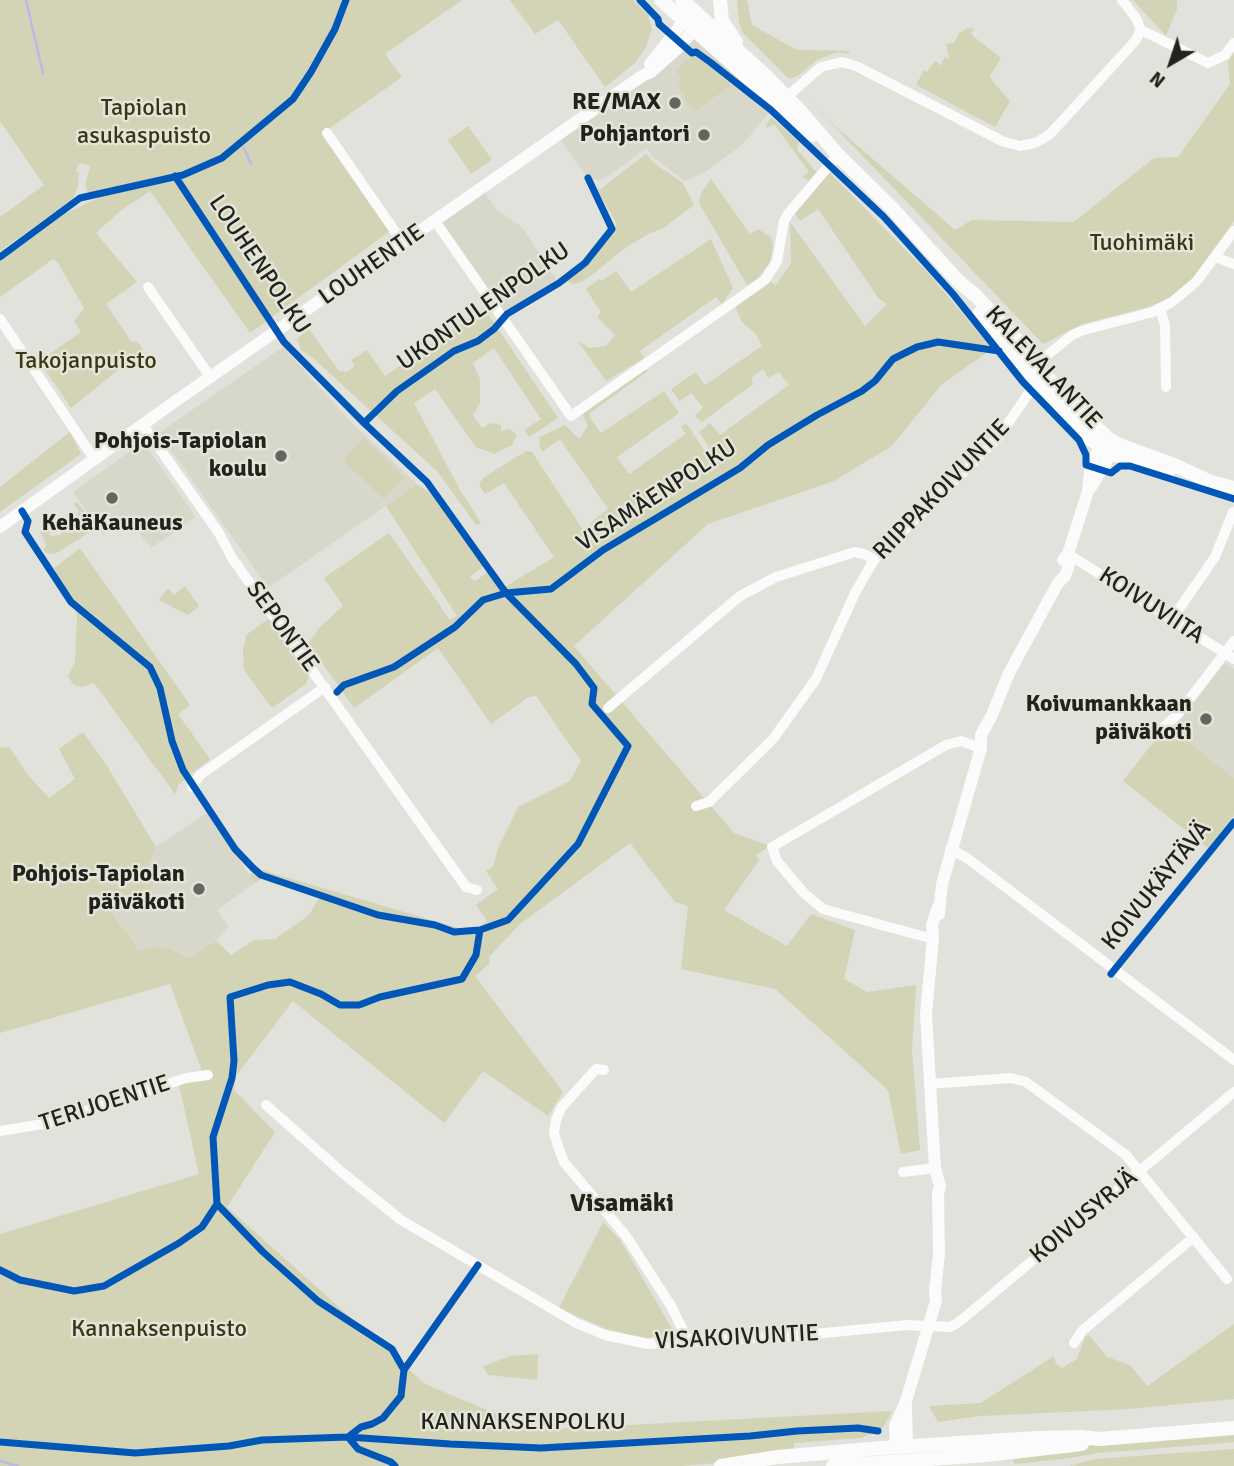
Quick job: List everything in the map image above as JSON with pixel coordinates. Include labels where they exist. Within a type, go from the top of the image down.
[{"type":"main road","name":"KALEVALANTIE","points":[[661,0],[691,13],[746,58],[782,100]]},
{"type":"main road","points":[[691,13],[717,0],[722,21],[746,58]]},
{"type":"main road","name":"KALEVALANTIE","points":[[691,13],[782,100],[823,134],[838,155],[891,207],[958,281],[972,302],[1036,373],[1107,446],[1234,488]]},
{"type":"main road","points":[[833,1466],[1074,1446],[1100,1439],[1234,1428]]},
{"type":"main road","points":[[721,1466],[778,1457],[903,1459]]},
{"type":"street","points":[[1122,0],[1136,18],[1141,30],[1208,63],[1225,55],[1234,43]]},
{"type":"street","name":"LOUHENTIE","points":[[0,527],[642,76],[691,13]]},
{"type":"street","points":[[782,100],[821,67],[842,62],[856,66],[1002,141],[1027,145],[1040,141],[1064,120],[1122,58],[1141,30]]},
{"type":"street","points":[[327,133],[403,243]]},
{"type":"street","points":[[435,221],[571,416],[765,280],[777,261],[788,214],[838,155]]},
{"type":"street","points":[[1036,373],[1072,335],[1160,309],[1184,293],[1234,231]]},
{"type":"street","points":[[1215,257],[1234,264]]},
{"type":"street","points":[[148,287],[211,378]]},
{"type":"street","points":[[1160,309],[1165,322],[1166,387]]},
{"type":"street","points":[[0,319],[95,460]]},
{"type":"street","name":"RIIPPAKOIVUNTIE","points":[[696,806],[709,802],[773,739],[816,679],[855,593],[874,560],[998,438],[1036,373]]},
{"type":"street","name":"SEPONTIE","points":[[143,425],[219,533],[232,558],[466,887],[477,890]]},
{"type":"street","points":[[903,1459],[906,1401],[928,1325],[928,1307],[935,1292],[939,1254],[939,1181],[935,1168],[926,1014],[933,939],[940,918],[938,907],[950,849],[981,748],[981,735],[1009,673],[1058,583],[1057,573],[1068,554],[1088,491],[1090,472],[1107,446]]},
{"type":"street","points":[[1172,619],[1215,557],[1233,512]]},
{"type":"street","points":[[608,709],[740,596],[776,577],[855,552],[874,560]]},
{"type":"street","name":"KOIVUVIITA","points":[[1068,554],[1230,656]]},
{"type":"street","points":[[1163,728],[1230,656],[1234,641]]},
{"type":"street","points":[[192,787],[200,775],[325,687]]},
{"type":"street","points":[[933,939],[823,909],[804,893],[777,861],[772,847],[946,745],[961,741],[981,748]]},
{"type":"street","points":[[950,849],[974,864],[1234,1060]]},
{"type":"street","points":[[604,1070],[596,1069],[561,1108],[554,1133],[559,1149],[564,1162],[626,1236],[671,1306],[690,1344]]},
{"type":"street","name":"TERIJOENTIE","points":[[0,1131],[49,1123],[186,1078],[208,1075]]},
{"type":"street","points":[[929,1084],[1021,1079],[1126,1155],[1227,1279]]},
{"type":"street","name":"KOIVUSYRJÄ","points":[[928,1325],[945,1328],[959,1322],[1234,1092]]},
{"type":"street","name":"VISAKOIVUNTIE","points":[[266,1105],[401,1220],[576,1323],[605,1335],[648,1344],[690,1344],[928,1325]]},
{"type":"street","points":[[903,1172],[935,1168]]},
{"type":"street","points":[[1074,1343],[1082,1331],[1194,1237]]},
{"type":"shaded area","points":[[694,30],[776,104],[743,144],[705,172],[685,181],[654,158],[647,148],[602,180],[589,180],[558,136],[642,76]]},
{"type":"shaded area","points":[[482,189],[497,210],[522,227],[559,283],[503,318],[435,221]]},
{"type":"shaded area","name":"Pohjois-Tapiolan koulu","points":[[283,347],[351,422],[417,484],[268,588],[159,433]]},
{"type":"shaded area","points":[[143,442],[196,517],[151,548],[128,519],[103,534],[73,492]]},
{"type":"shaded area","name":"Koivumankkaan päiväkoti","points":[[1225,663],[1234,669],[1234,778],[1170,727],[1186,712]]},
{"type":"shaded area","name":"Pohjois-Tapiolan päiväkoti","points":[[207,813],[255,883],[217,910],[229,927],[216,941],[189,958],[170,949],[155,947],[139,950],[112,912],[123,906],[148,866],[156,847]]},
{"type":"green space","points":[[0,0],[462,0],[385,54],[402,77],[324,135],[390,231],[250,333],[150,191],[120,211],[96,233],[137,282],[106,304],[131,341],[138,342],[143,350],[71,408],[39,361],[81,332],[74,321],[84,308],[53,259],[0,297],[0,261],[66,213],[103,196],[152,184],[152,180],[88,193],[85,185],[90,166],[80,163],[75,172],[79,171],[78,186],[73,199],[0,251],[0,217],[44,185],[0,121]]},
{"type":"green space","points":[[510,0],[633,0],[648,15],[652,29],[646,47],[635,63],[605,87],[558,20],[535,34]]},
{"type":"green space","points":[[737,0],[747,0],[752,25],[797,50],[850,51],[847,54],[837,52],[817,60],[799,75],[789,79],[743,33],[739,23]]},
{"type":"green space","points":[[1133,0],[1177,0],[1177,9],[1166,36]]},
{"type":"green space","points":[[968,28],[974,29],[971,33],[973,36],[1001,58],[990,76],[1010,101],[995,127],[916,85],[924,70],[927,72],[935,61],[942,66],[945,57],[949,59],[946,44],[954,43],[959,33]]},
{"type":"green space","name":"Tuohimäki","points":[[1234,53],[1234,221],[1193,278],[1169,299],[1083,324],[1043,344],[811,102],[837,128],[955,230],[972,220],[1074,222],[1154,158],[1178,157],[1230,84],[1228,61]]},
{"type":"green space","points":[[696,56],[731,85],[695,111],[678,87],[682,80],[677,71],[687,60]]},
{"type":"green space","points":[[771,117],[799,142],[797,149],[816,172],[809,181],[802,177],[809,172],[774,124],[767,128]]},
{"type":"green space","points":[[468,126],[492,160],[471,174],[448,140]]},
{"type":"green space","points":[[646,154],[655,164],[683,183],[694,205],[662,229],[625,248],[581,282],[573,284],[567,281],[590,262],[617,224],[598,191]]},
{"type":"green space","name":"Kannaksenpuisto","points":[[829,172],[931,276],[992,349],[942,384],[892,446],[834,481],[708,524],[574,646],[734,833],[770,846],[756,855],[759,860],[724,910],[787,946],[811,914],[855,930],[844,979],[867,992],[916,985],[912,1050],[920,1150],[901,1154],[888,1090],[775,989],[681,969],[688,906],[675,902],[630,843],[520,924],[489,957],[490,963],[475,976],[563,1092],[548,1116],[483,1071],[444,1123],[293,1001],[236,1076],[234,1090],[275,1132],[227,1207],[425,1384],[534,1430],[892,1411],[882,1429],[861,1438],[794,1443],[794,1449],[716,1463],[680,1466],[0,1466],[0,1234],[199,1174],[179,1085],[201,1078],[201,1068],[170,984],[0,1033],[0,748],[9,747],[28,775],[49,798],[75,779],[59,749],[83,732],[107,766],[156,847],[148,866],[156,878],[148,894],[112,913],[139,950],[155,947],[170,949],[189,958],[216,941],[231,955],[254,940],[275,939],[309,915],[319,898],[270,882],[264,877],[255,883],[249,875],[258,869],[472,932],[487,921],[476,905],[498,889],[486,871],[493,866],[499,846],[518,807],[570,781],[581,761],[536,696],[529,697],[491,724],[438,648],[354,708],[308,643],[320,627],[343,606],[324,578],[389,533],[450,620],[457,616],[386,506],[417,484],[436,497],[484,566],[470,577],[475,581],[488,572],[500,590],[554,557],[504,483],[485,494],[479,485],[483,478],[526,451],[532,452],[587,536],[594,532],[590,523],[608,509],[560,439],[542,452],[540,437],[565,425],[579,439],[588,426],[582,413],[643,370],[648,371],[590,413],[590,418],[601,433],[664,391],[679,413],[617,457],[629,474],[686,434],[681,427],[686,423],[710,459],[715,456],[699,432],[710,423],[720,435],[789,385],[779,372],[768,378],[763,369],[751,378],[753,384],[702,422],[695,416],[703,407],[691,393],[679,401],[671,389],[696,372],[705,385],[762,346],[756,334],[742,322],[734,304],[769,281],[776,285],[791,263],[790,222],[865,326],[887,304],[879,299],[818,209],[800,221],[794,213]]},
{"type":"green space","points":[[711,179],[750,234],[758,229],[771,237],[773,246],[770,263],[757,279],[747,285],[699,203],[701,193]]},
{"type":"green space","points":[[711,239],[733,288],[722,304],[716,297],[640,351],[644,358],[606,381],[578,341],[589,348],[606,346],[615,335],[597,317],[601,312],[586,289],[616,271],[631,292]]},
{"type":"green space","points":[[484,308],[558,418],[529,437],[524,430],[541,419],[494,348],[473,363],[480,379],[480,403],[473,415],[482,428],[492,423],[501,425],[501,431],[510,429],[517,435],[512,445],[495,454],[476,447],[435,389],[414,403],[459,488],[481,523],[476,525],[438,472],[301,350],[297,339],[309,329],[338,370],[346,372],[355,366],[351,360],[367,350],[385,376]]},
{"type":"green space","points":[[70,432],[81,454],[0,512],[0,487]]},
{"type":"green space","points":[[363,438],[405,478],[384,499],[343,460]]},
{"type":"green space","points":[[77,502],[89,516],[93,530],[55,554],[46,553],[43,549],[46,546],[45,541],[40,532],[54,522],[49,534],[51,536],[69,533],[74,529],[79,511],[74,504]]},
{"type":"green space","points":[[80,548],[190,705],[178,714],[210,759],[179,784],[175,794],[94,683],[83,687],[74,685],[68,677],[75,662],[77,614],[54,568]]},
{"type":"green space","points":[[185,586],[199,606],[188,615],[159,600],[168,588],[174,595]]},
{"type":"green space","points":[[270,618],[309,674],[306,684],[272,708],[244,670],[243,653],[246,635]]},
{"type":"green space","points":[[1167,725],[1234,778],[1234,815],[1208,848],[1123,781]]},
{"type":"green space","points":[[603,1222],[620,1240],[675,1334],[645,1338],[606,1329],[559,1308]]},
{"type":"green space","points":[[1234,1324],[1234,1399],[1129,1409],[980,1416],[938,1422],[929,1406],[981,1403],[1054,1356],[1056,1364],[1062,1368],[1077,1359],[1085,1337],[1089,1335],[1107,1357],[1130,1365],[1147,1386]]},
{"type":"green space","points":[[538,1354],[537,1380],[488,1375],[483,1366],[511,1356]]},
{"type":"green space","points":[[1234,1434],[1234,1442],[1226,1443],[1098,1453],[1015,1464],[1013,1460],[1029,1454],[1098,1444]]},
{"type":"green space","points":[[1234,1449],[1234,1466],[1069,1466],[1095,1459]]},
{"type":"waterway","points":[[26,0],[43,73]]},
{"type":"waterway","points":[[244,148],[251,164]]},
{"type":"waterway","points":[[0,1461],[18,1466]]},
{"type":"cycle path","points":[[0,257],[80,198],[183,175],[222,158],[293,99],[335,29],[346,0]]},
{"type":"cycle path","points":[[640,0],[658,19],[659,24],[692,53],[696,52],[710,62],[771,110],[884,217],[953,294],[1023,382],[1079,440],[1086,455],[1086,465],[1111,473],[1120,466],[1130,466],[1234,499]]},
{"type":"cycle path","name":"LOUHENPOLKU","points":[[175,176],[284,342],[427,482],[506,593],[576,664],[594,688],[592,704],[628,746],[578,844],[508,920],[480,930],[476,955],[462,979],[380,997],[359,1005],[340,1005],[290,982],[268,985],[230,997],[234,1061],[232,1078],[213,1137],[217,1204],[263,1252],[318,1301],[392,1349],[404,1370],[401,1396],[383,1418],[361,1427],[348,1437],[358,1449],[395,1466]]},
{"type":"cycle path","name":"UKONTULENPOLKU","points":[[364,423],[397,391],[454,351],[478,341],[494,329],[507,314],[559,283],[585,263],[612,229],[588,178]]},
{"type":"cycle path","name":"VISAMÄENPOLKU","points":[[337,692],[344,685],[394,667],[455,627],[483,600],[506,593],[551,589],[603,550],[740,468],[768,445],[862,391],[875,381],[893,359],[917,347],[938,342],[999,351]]},
{"type":"cycle path","points":[[22,511],[28,521],[25,532],[71,602],[150,667],[160,688],[172,741],[183,770],[235,849],[253,868],[261,875],[378,915],[435,925],[454,932],[480,930]]},
{"type":"cycle path","name":"KOIVUKÄYTÄVÄ","points":[[1111,974],[1234,822]]},
{"type":"cycle path","points":[[0,1270],[20,1280],[74,1291],[104,1286],[202,1227],[217,1204]]},
{"type":"cycle path","points":[[404,1370],[478,1265]]},
{"type":"cycle path","name":"KANNAKSENPOLKU","points":[[0,1442],[135,1453],[229,1446],[262,1440],[348,1437],[541,1448],[797,1431],[858,1428],[878,1431]]},
{"type":"place","name":"RE/MAX","points":[[675,103]]},
{"type":"place","name":"Pohjantori","points":[[704,135]]},
{"type":"place","name":"Pohjois-Tapiolan koulu","points":[[281,456]]},
{"type":"place","name":"KehäKauneus","points":[[112,498]]},
{"type":"place","name":"Koivumankkaan päiväkoti","points":[[1206,719]]},
{"type":"place","name":"Pohjois-Tapiolan päiväkoti","points":[[199,889]]},
{"type":"district","name":"Visamäki","points":[[622,1204]]},
{"type":"park label","name":"Tapiolan asukaspuisto","points":[[144,123]]},
{"type":"park label","name":"Takojanpuisto","points":[[86,362]]}]
